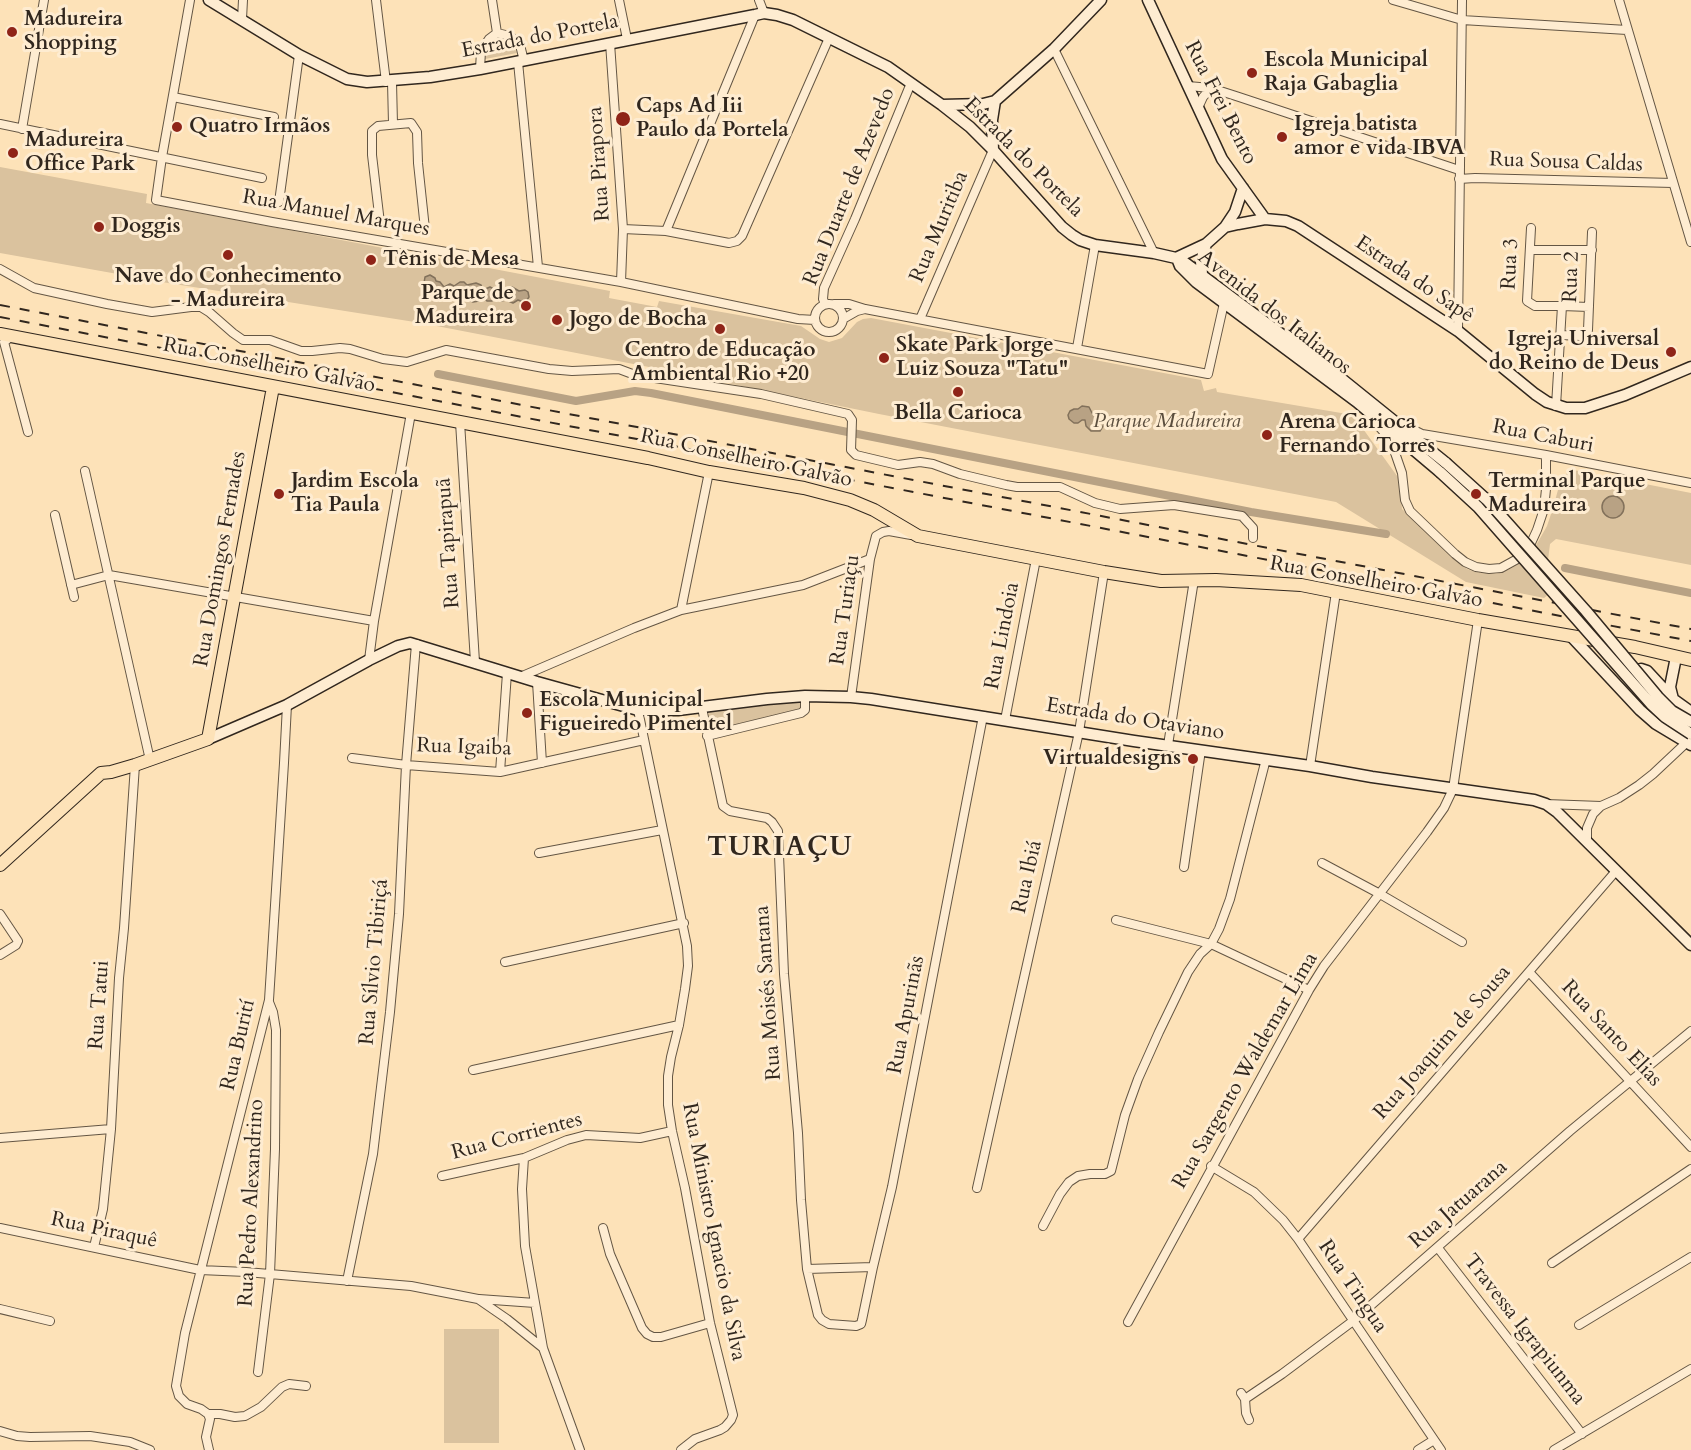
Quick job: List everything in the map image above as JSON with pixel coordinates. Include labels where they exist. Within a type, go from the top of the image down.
[{"type":"main road","name":"Estrada do Portela","points":[[209,0],[299,55],[347,79],[368,82],[389,82],[480,69],[760,14],[777,15],[793,20],[888,67],[942,105],[970,127],[1062,227],[1080,240],[1095,245],[1176,258]]},
{"type":"main road","points":[[942,105],[995,101],[1054,49],[1101,0]]},
{"type":"main road","name":"Rua Frei Bento","points":[[1148,0],[1222,159],[1265,219]]},
{"type":"main road","points":[[993,150],[995,101]]},
{"type":"main road","points":[[1176,258],[1206,244],[1225,227],[1235,212],[1243,188]]},
{"type":"main road","name":"Estrada do Sapê","points":[[1225,227],[1265,219],[1286,221],[1315,236],[1458,331],[1535,394],[1556,406],[1585,408],[1625,395],[1691,367]]},
{"type":"main road","points":[[1202,274],[1201,261],[1206,244]]},
{"type":"main road","name":"Avenida dos Italianos","points":[[1176,258],[1202,274],[1390,418],[1443,468],[1651,704],[1689,740]]},
{"type":"main road","name":"Avenida dos Italianos","points":[[1176,258],[1187,273],[1224,303],[1443,468],[1469,483],[1586,611],[1658,697],[1672,711],[1691,722]]},
{"type":"main road","name":"Rua Conselheiro Galvão","points":[[6,335],[648,458],[710,472],[804,488],[850,500],[874,510],[918,536],[1036,559],[1161,581],[1216,579],[1301,585],[1478,620],[1635,647],[1691,660]]},
{"type":"main road","name":"Rua Domingos Fernades","points":[[208,739],[273,387]]},
{"type":"main road","points":[[1571,636],[1656,724],[1689,740]]},
{"type":"main road","points":[[0,865],[101,773],[135,765],[208,739],[286,705],[398,646],[416,644]]},
{"type":"main road","name":"Estrada do Otaviano","points":[[416,644],[520,677],[638,710],[702,708],[805,696],[851,697],[1516,797],[1546,804],[1587,841],[1691,945]]},
{"type":"main road","points":[[1673,699],[1670,687],[1676,657]]},
{"type":"main road","points":[[1625,692],[1626,679],[1636,670],[1641,669],[1647,671],[1673,699],[1691,712]]},
{"type":"street","points":[[22,129],[44,0]]},
{"type":"street","name":"Rua Manuel Marques","points":[[190,0],[156,200],[621,282],[798,319],[815,320]]},
{"type":"street","points":[[242,19],[243,0]]},
{"type":"street","points":[[376,0],[393,124]]},
{"type":"street","points":[[492,0],[497,33]]},
{"type":"street","points":[[619,0],[627,39]]},
{"type":"street","points":[[666,231],[760,14],[759,0]]},
{"type":"street","points":[[1393,0],[1462,20],[1627,30]]},
{"type":"street","points":[[1458,331],[1462,0]]},
{"type":"street","points":[[1618,0],[1691,242]]},
{"type":"street","points":[[480,69],[481,51],[489,39],[497,33],[510,36],[520,45],[538,267]]},
{"type":"street","points":[[623,229],[666,231],[729,243],[737,241],[742,236],[829,38]]},
{"type":"street","name":"Rua Pirapora","points":[[609,43],[623,229],[621,282]]},
{"type":"street","points":[[1054,49],[1154,253]]},
{"type":"street","points":[[279,202],[299,55]]},
{"type":"street","name":"Rua Duarte de Azevedo","points":[[825,304],[823,298],[825,288],[911,83]]},
{"type":"street","name":"Rua Sousa Caldas","points":[[1188,86],[1211,88],[1459,175],[1475,178],[1673,183]]},
{"type":"street","points":[[1198,108],[1203,97],[1211,88]]},
{"type":"street","points":[[173,97],[274,117]]},
{"type":"street","points":[[380,223],[372,155],[372,131],[378,126],[411,123],[417,132],[425,230]]},
{"type":"street","points":[[0,124],[262,178]]},
{"type":"street","name":"Rua Muritiba","points":[[920,319],[993,150]]},
{"type":"street","name":"Rua 3","points":[[1531,228],[1527,301],[1535,306],[1562,306]]},
{"type":"street","name":"Rua 2","points":[[1561,335],[1580,336],[1588,330],[1592,232]]},
{"type":"street","points":[[1077,348],[1095,245]]},
{"type":"street","points":[[1530,250],[1592,250]]},
{"type":"street","points":[[0,268],[34,288],[107,304],[158,312],[191,307],[201,308],[243,340],[270,340],[301,351],[350,349],[383,359],[407,362],[446,350],[549,369],[572,371],[619,369],[635,375],[737,390],[830,410],[848,414],[852,420],[851,450],[856,456],[898,465],[920,462],[933,464],[1006,486],[1059,487],[1105,506],[1120,509],[1133,510],[1174,505],[1242,516],[1253,528],[1253,538]]},
{"type":"street","points":[[834,304],[841,310],[842,323],[836,330],[828,332],[819,328],[815,320],[816,312],[825,304],[834,304],[849,304],[1208,374],[1224,303]]},
{"type":"street","points":[[1556,406],[1562,306],[1589,307]]},
{"type":"street","points":[[843,318],[866,309]]},
{"type":"street","points":[[6,335],[4,342],[28,432]]},
{"type":"street","points":[[1357,402],[1388,437],[1402,473],[1405,501],[1410,511],[1455,554],[1476,567],[1501,568],[1521,557],[1531,543],[1544,509],[1546,455]]},
{"type":"street","points":[[369,660],[411,413]]},
{"type":"street","name":"Rua Caburi","points":[[1390,418],[1422,434],[1691,483]]},
{"type":"street","name":"Rua Tapirapuã","points":[[460,422],[475,662]]},
{"type":"street","points":[[85,471],[150,760]]},
{"type":"street","points":[[681,610],[710,472]]},
{"type":"street","points":[[55,515],[74,597]]},
{"type":"street","name":"Rua Turiaçu","points":[[851,697],[874,544],[879,534],[889,531],[918,536]]},
{"type":"street","points":[[520,677],[681,610],[803,585],[870,559]]},
{"type":"street","name":"Rua Lindoia","points":[[1005,720],[1036,559]]},
{"type":"street","name":"Rua Ibiá","points":[[977,1188],[1079,732],[1104,572]]},
{"type":"street","points":[[71,585],[109,575],[374,621]]},
{"type":"street","points":[[1168,745],[1194,580]]},
{"type":"street","points":[[1310,766],[1336,592]]},
{"type":"street","name":"Rua Sargento Waldemar Lima","points":[[1128,1322],[1309,990],[1324,966],[1444,808],[1453,789],[1478,620]]},
{"type":"street","name":"Rua Sílvio Tibiriçá","points":[[347,1281],[373,1154],[390,1012],[399,914],[406,765],[416,644]]},
{"type":"street","points":[[500,772],[507,673]]},
{"type":"street","points":[[537,682],[542,763]]},
{"type":"street","points":[[708,736],[801,713],[805,710],[805,696]]},
{"type":"street","name":"Rua Burití","points":[[208,1414],[201,1408],[187,1404],[179,1396],[176,1386],[185,1333],[200,1270],[269,1000],[286,705]]},
{"type":"street","name":"Rua Moisés Santana","points":[[702,708],[723,806],[730,811],[767,818],[778,831],[784,974],[798,1133],[801,1200],[807,1269],[818,1315]]},
{"type":"street","name":"Rua Ministro Ignacio da Silva","points":[[638,710],[687,946],[688,966],[667,1086],[672,1131],[710,1323],[733,1415],[720,1430],[695,1439],[681,1450]]},
{"type":"street","name":"Rua Apurinãs","points":[[818,1315],[829,1324],[856,1326],[861,1324],[892,1186],[983,716]]},
{"type":"street","name":"Rua Igaiba","points":[[352,758],[406,765],[500,772],[644,740]]},
{"type":"street","points":[[1587,841],[1587,828],[1593,813],[1601,806],[1639,785],[1689,740]]},
{"type":"street","points":[[1184,867],[1201,750]]},
{"type":"street","points":[[1043,1226],[1069,1182],[1078,1176],[1105,1174],[1111,1171],[1125,1115],[1142,1070],[1188,972],[1200,954],[1211,944],[1219,929],[1230,899],[1266,759]]},
{"type":"street","name":"Rua Tatui","points":[[94,1247],[103,1209],[111,1129],[118,978],[124,928],[135,765]]},
{"type":"street","points":[[1546,804],[1601,806]]},
{"type":"street","points":[[539,853],[662,830]]},
{"type":"street","points":[[1322,863],[1462,942]]},
{"type":"street","name":"Rua Joaquim de Sousa","points":[[1298,1239],[1616,871]]},
{"type":"street","points":[[0,914],[18,941],[16,945],[0,955]]},
{"type":"street","points":[[1116,920],[1211,944],[1309,990]]},
{"type":"street","points":[[505,962],[684,923]]},
{"type":"street","name":"Rua Santo Elias","points":[[1529,972],[1691,1147]]},
{"type":"street","name":"Rua Pedro Alexandrino","points":[[258,1372],[270,1274],[275,1149],[276,1030],[269,1000]]},
{"type":"street","points":[[473,1070],[679,1025]]},
{"type":"street","name":"Rua Jatuarana","points":[[1249,1420],[1243,1396],[1282,1374],[1353,1321],[1570,1131],[1691,1030]]},
{"type":"street","points":[[0,1138],[111,1129]]},
{"type":"street","name":"Rua Corrientes","points":[[442,1176],[524,1158],[567,1140],[586,1135],[639,1138],[672,1131]]},
{"type":"street","points":[[524,1158],[522,1189],[525,1246],[543,1348],[580,1450]]},
{"type":"street","name":"Rua Tingua","points":[[1211,1166],[1268,1203],[1298,1239],[1441,1450]]},
{"type":"street","points":[[1552,1263],[1691,1169]]},
{"type":"street","name":"Rua Piraquê","points":[[0,1228],[200,1270],[411,1286],[478,1299],[535,1303]]},
{"type":"street","points":[[603,1228],[610,1254],[642,1328],[647,1334],[662,1337],[710,1323]]},
{"type":"street","name":"Travessa Igrapiunma","points":[[1438,1248],[1582,1434]]},
{"type":"street","points":[[1579,1325],[1691,1257]]},
{"type":"street","points":[[807,1269],[873,1267]]},
{"type":"street","points":[[478,1299],[543,1348]]},
{"type":"street","points":[[0,1309],[50,1321]]},
{"type":"street","points":[[1554,1450],[1691,1369]]},
{"type":"street","points":[[209,1450],[206,1437],[210,1419],[208,1414],[245,1416],[261,1407],[282,1387],[289,1384],[306,1386]]},
{"type":"street","points":[[0,1431],[30,1437],[90,1436],[130,1442],[150,1450]]},
{"type":"street","points":[[1418,1450],[1434,1440]]},
{"type":"green space","points":[[496,39],[509,42],[517,53],[485,59],[484,52]]},
{"type":"green space","name":"Parque Madureira","points":[[0,167],[147,194],[146,203],[610,291],[609,298],[657,307],[659,301],[801,326],[820,339],[829,342],[842,338],[857,322],[871,318],[1201,380],[1204,391],[1216,388],[1217,392],[1353,415],[1400,480],[1402,509],[1467,569],[1479,573],[1496,574],[1506,571],[1517,565],[1534,549],[1547,526],[1561,479],[1572,470],[1691,493],[1691,565],[1556,539],[1550,544],[1548,560],[1563,583],[1544,598],[1466,582],[1336,502],[421,323],[168,283],[0,253]]},
{"type":"green space","points":[[767,701],[802,701],[803,711],[712,733],[708,709]]},
{"type":"green space","points":[[444,1329],[499,1329],[499,1443],[444,1443]]},
{"type":"shaded area","points":[[430,275],[444,287],[450,284],[454,286],[460,282],[467,285],[476,283],[481,285],[483,290],[490,287],[496,292],[500,289],[506,291],[512,287],[519,291],[525,290],[529,297],[523,302],[518,300],[513,303],[496,298],[487,301],[483,297],[473,302],[465,295],[456,294],[450,298],[443,293],[436,295],[424,283],[425,277]]},
{"type":"shaded area","points":[[1082,406],[1089,407],[1092,413],[1098,413],[1103,417],[1105,423],[1100,431],[1091,431],[1086,426],[1085,420],[1074,423],[1069,419],[1070,411]]},
{"type":"shaded area","points":[[1613,496],[1621,499],[1624,507],[1621,515],[1613,518],[1605,515],[1602,507],[1605,499]]},
{"type":"waterway","points":[[438,374],[576,401],[635,391],[651,393],[1251,512],[1386,534]]},
{"type":"waterway","points":[[1565,568],[1691,593]]},
{"type":"railway","points":[[0,305],[1691,629]]},
{"type":"railway","points":[[0,317],[1691,641]]},
{"type":"place","name":"Madureira Shopping","points":[[12,32]]},
{"type":"place","name":"Escola Municipal Raja Gabaglia","points":[[1252,73]]},
{"type":"place","name":"Caps Ad Iii Paulo da Portela","points":[[623,119]]},
{"type":"place","name":"Quatro Irmãos","points":[[177,127]]},
{"type":"place","name":"Igreja batista amor e vida IBVA","points":[[1282,137]]},
{"type":"place","name":"Madureira Office Park","points":[[13,153]]},
{"type":"place","name":"Doggis","points":[[99,227]]},
{"type":"place","name":"Nave do Conhecimento - Madureira","points":[[228,255]]},
{"type":"place","name":"Tênis de Mesa","points":[[371,260]]},
{"type":"place","name":"Parque de Madureira","points":[[526,306]]},
{"type":"place","name":"Jogo de Bocha","points":[[557,320]]},
{"type":"place","name":"Centro de Educação Ambiental Rio +20","points":[[720,329]]},
{"type":"place","name":"Igreja Universal do Reino de Deus","points":[[1671,352]]},
{"type":"place","name":"Skate Park Jorge Luiz Souza \"Tatu\"","points":[[884,358]]},
{"type":"place","name":"Bella Carioca","points":[[958,392]]},
{"type":"place","name":"Arena Carioca Fernando Torres","points":[[1267,435]]},
{"type":"place","name":"Jardim Escola Tia Paula","points":[[279,494]]},
{"type":"place","name":"Terminal Parque Madureira","points":[[1476,494]]},
{"type":"place","name":"Escola Municipal Figueiredo Pimentel","points":[[527,713]]},
{"type":"place","name":"Virtualdesigns","points":[[1193,759]]},
{"type":"district","name":"TURIAÇU","points":[[780,849]]}]
